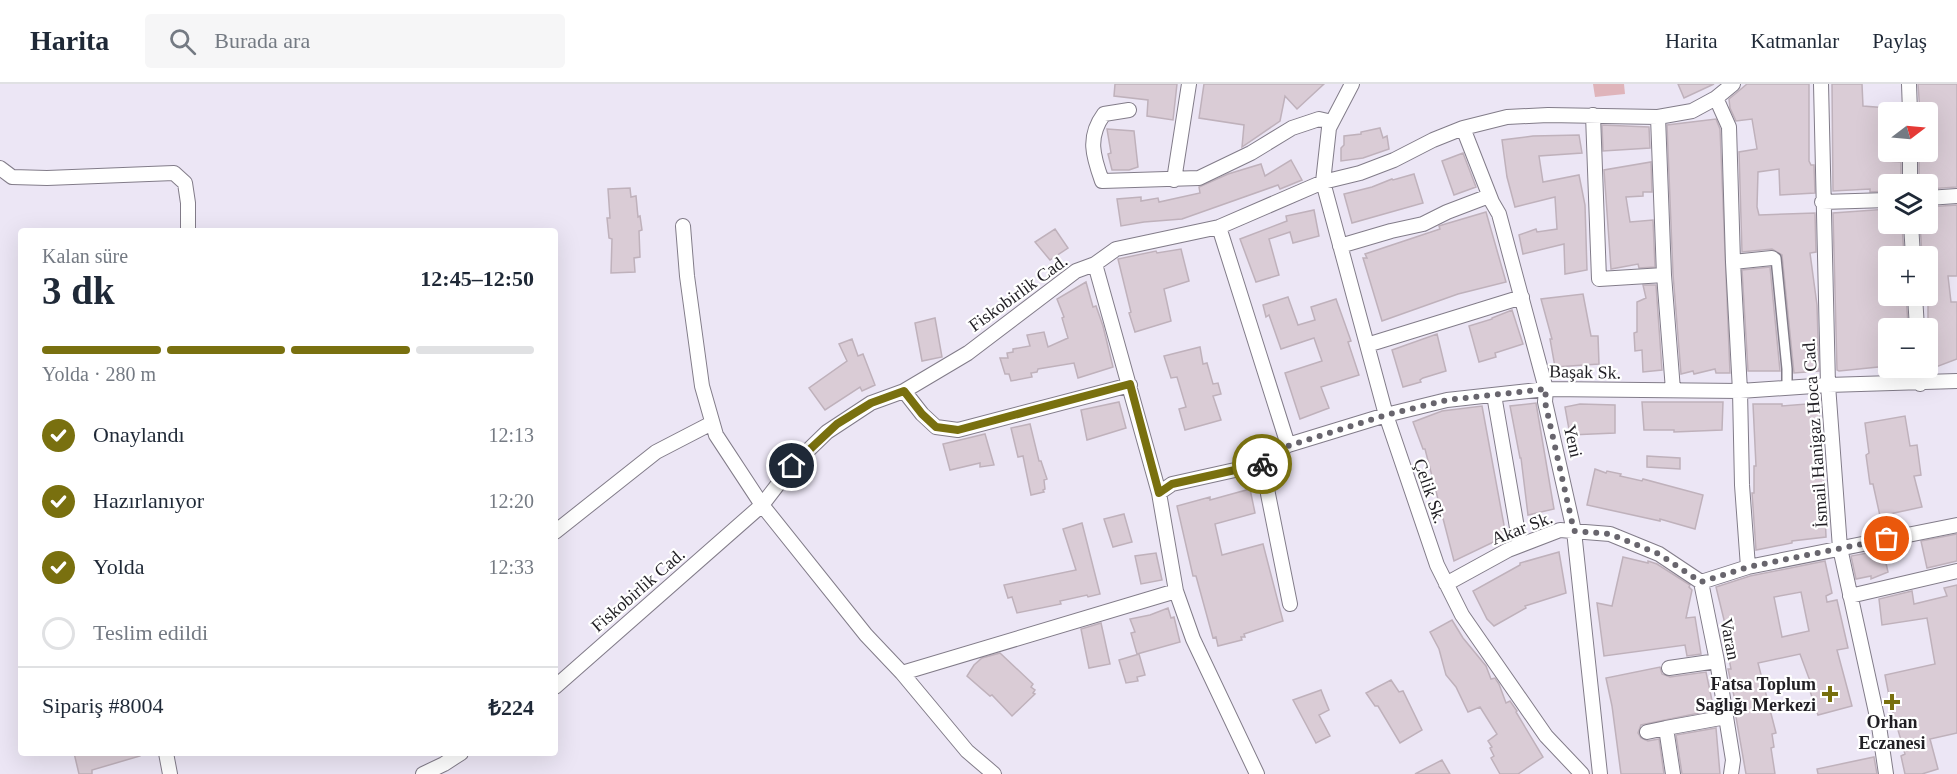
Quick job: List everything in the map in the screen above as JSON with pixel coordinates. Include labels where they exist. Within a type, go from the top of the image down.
[{"type":"street","points":[[1174,180],[1189,84]]},
{"type":"street","points":[[1323,182],[1329,128],[1352,84]]},
{"type":"street","name":"Fiskobirlik Cad.","points":[[558,684],[762,505],[792,466],[827,432],[871,403],[904,391],[968,353],[1076,271],[1095,264],[1116,249],[1219,227],[1323,182],[1360,173],[1463,128],[1507,117],[1593,115],[1658,117],[1692,111],[1716,98],[1733,84]]},
{"type":"street","name":"İsmail Hanigaz Hoca Cad.","points":[[1821,84],[1828,385],[1840,548],[1879,726],[1886,774]]},
{"type":"street","points":[[1909,84],[1910,102]]},
{"type":"street","points":[[1716,98],[1729,128],[1742,485],[1748,567]]},
{"type":"street","points":[[1129,110],[1104,114],[1096,125],[1092,141],[1102,181],[1199,178],[1251,153],[1292,128],[1319,119],[1332,122]]},
{"type":"street","points":[[1593,115],[1599,279],[1664,275]]},
{"type":"street","points":[[1658,117],[1664,275],[1673,390]]},
{"type":"street","name":"Yeni","points":[[1463,128],[1489,196],[1499,214],[1546,389],[1545,402],[1574,531],[1600,774]]},
{"type":"street","points":[[0,168],[12,177],[35,178],[174,173],[185,183],[188,228]]},
{"type":"street","name":"Çelik Sk.","points":[[1323,182],[1386,415],[1437,565],[1462,615],[1546,736],[1582,774]]},
{"type":"street","points":[[1340,246],[1424,224],[1447,212],[1489,196]]},
{"type":"street","points":[[1938,197],[1957,196]]},
{"type":"street","points":[[1822,202],[1878,200]]},
{"type":"street","points":[[683,226],[694,337],[702,386],[716,435],[762,505],[866,635],[902,673],[967,752],[994,774]]},
{"type":"street","points":[[1219,227],[1288,446]]},
{"type":"street","points":[[1733,262],[1774,258],[1787,387]]},
{"type":"street","points":[[1095,264],[1159,493],[1176,591],[1193,639],[1257,774]]},
{"type":"street","points":[[1366,345],[1522,297]]},
{"type":"street","points":[[1920,378],[1920,384]]},
{"type":"street","name":"Başak Sk.","points":[[1159,493],[1172,484],[1262,464],[1288,446],[1386,415],[1447,400],[1546,389],[1740,391],[1828,385],[1920,384],[1957,381]]},
{"type":"street","points":[[904,391],[922,414],[936,427],[958,430],[1130,384]]},
{"type":"street","points":[[1494,395],[1520,545]]},
{"type":"street","points":[[558,530],[656,452],[712,423]]},
{"type":"street","points":[[1262,464],[1290,604]]},
{"type":"street","points":[[1701,582],[1748,567],[1957,525]]},
{"type":"street","name":"Akar Sk.","points":[[1446,584],[1508,550],[1560,530],[1610,534],[1659,554],[1701,582]]},
{"type":"street","points":[[1850,596],[1957,571]]},
{"type":"street","name":"Varan","points":[[1701,582],[1733,760],[1731,774]]},
{"type":"street","points":[[902,673],[1176,591]]},
{"type":"street","points":[[1669,668],[1717,661]]},
{"type":"street","points":[[1647,732],[1726,717]]},
{"type":"street","points":[[1666,728],[1672,774]]},
{"type":"street","points":[[167,756],[170,774]]},
{"type":"street","points":[[423,774],[456,756]]},
{"type":"shaded area","points":[[1593,84],[1624,84],[1625,94],[1595,97]]},
{"type":"building","points":[[1115,84],[1177,84],[1173,120],[1147,116],[1148,100],[1114,96]]},
{"type":"building","points":[[1204,84],[1324,84],[1297,109],[1285,96],[1280,121],[1242,147],[1244,125],[1199,118]]},
{"type":"building","points":[[1678,84],[1714,84],[1684,98]]},
{"type":"building","points":[[1747,84],[1809,84],[1809,161],[1811,165],[1814,165],[1815,193],[1780,195],[1779,169],[1758,172],[1757,207],[1759,215],[1815,213],[1816,252],[1810,253],[1817,305],[1819,371],[1794,373],[1782,255],[1772,249],[1742,252],[1739,152],[1757,149],[1752,119],[1736,121],[1729,99]]},
{"type":"building","points":[[1832,84],[1862,84],[1863,106],[1878,107],[1878,162],[1901,162],[1901,174],[1878,174],[1878,192],[1870,192],[1870,189],[1833,191]]},
{"type":"building","points":[[1918,84],[1957,84],[1957,187],[1938,188],[1938,174],[1919,174],[1919,162],[1938,162],[1938,102],[1919,102]]},
{"type":"building","points":[[1716,119],[1720,129],[1730,373],[1716,373],[1715,369],[1694,374],[1693,371],[1681,374],[1673,274],[1667,125]]},
{"type":"building","points":[[1602,125],[1649,127],[1650,148],[1603,151]]},
{"type":"building","points":[[1380,128],[1383,138],[1387,136],[1389,149],[1363,158],[1341,161],[1344,136]]},
{"type":"building","points":[[1107,129],[1134,131],[1138,167],[1129,170],[1112,170],[1108,154],[1111,153]]},
{"type":"building","points":[[1579,135],[1582,153],[1539,156],[1543,182],[1579,175],[1585,205],[1587,270],[1565,274],[1564,244],[1523,254],[1519,235],[1536,229],[1537,232],[1557,229],[1555,197],[1515,207],[1507,177],[1502,140],[1533,136]]},
{"type":"building","points":[[1463,153],[1476,187],[1454,195],[1442,161]]},
{"type":"building","points":[[1291,160],[1302,180],[1280,189],[1278,185],[1182,219],[1121,226],[1117,199],[1141,197],[1141,201],[1158,198],[1159,202],[1200,193],[1199,187],[1228,174],[1261,164],[1265,176]]},
{"type":"building","points":[[1651,162],[1652,192],[1643,192],[1643,196],[1626,197],[1630,222],[1653,220],[1655,267],[1639,268],[1638,264],[1611,269],[1604,170]]},
{"type":"building","points":[[1414,174],[1423,203],[1352,223],[1344,194]]},
{"type":"building","points":[[630,188],[631,197],[636,196],[638,217],[640,216],[642,230],[639,231],[640,257],[634,258],[635,272],[611,273],[612,239],[609,238],[607,218],[610,218],[608,189]]},
{"type":"building","points":[[1957,205],[1957,276],[1948,276],[1951,302],[1957,302],[1957,359],[1938,366],[1938,318],[1928,318],[1928,306],[1938,306],[1938,246],[1921,246],[1921,234],[1938,234],[1938,206]]},
{"type":"building","points":[[1314,210],[1319,236],[1293,243],[1290,232],[1269,239],[1279,275],[1256,282],[1240,239],[1287,221],[1286,216]]},
{"type":"building","points":[[1878,210],[1878,234],[1903,234],[1903,246],[1878,246],[1878,306],[1907,306],[1908,318],[1878,318],[1878,367],[1837,370],[1833,213]]},
{"type":"building","points":[[1486,212],[1506,282],[1458,294],[1382,321],[1363,258],[1367,258],[1365,254],[1440,229],[1439,226]]},
{"type":"building","points":[[1055,229],[1068,248],[1050,260],[1035,242]]},
{"type":"building","points":[[1181,249],[1189,281],[1164,289],[1171,321],[1135,332],[1118,259],[1156,251],[1157,253]]},
{"type":"building","points":[[1770,267],[1780,371],[1748,371],[1742,270]]},
{"type":"building","points":[[1086,282],[1093,307],[1096,306],[1103,326],[1113,367],[1078,378],[1074,363],[1038,369],[1037,372],[1031,373],[1032,377],[1011,381],[1009,374],[1005,374],[1000,358],[1008,358],[1007,353],[1013,352],[1013,349],[1030,346],[1027,335],[1044,332],[1048,347],[1068,338],[1062,318],[1064,317],[1057,299]]},
{"type":"building","points":[[1643,285],[1656,285],[1662,370],[1643,372],[1642,350],[1635,351],[1637,302],[1646,298]]},
{"type":"building","points":[[1583,294],[1591,336],[1598,336],[1599,364],[1555,367],[1550,339],[1552,339],[1541,299]]},
{"type":"building","points":[[1288,297],[1298,325],[1315,320],[1311,307],[1336,299],[1351,341],[1348,342],[1359,375],[1321,387],[1329,408],[1300,419],[1285,373],[1322,361],[1314,338],[1281,349],[1263,305]]},
{"type":"building","points":[[1512,310],[1523,344],[1495,353],[1496,357],[1479,362],[1469,326]]},
{"type":"building","points":[[935,318],[942,357],[922,361],[915,323]]},
{"type":"building","points":[[1437,334],[1446,371],[1403,387],[1392,350]]},
{"type":"building","points":[[852,339],[858,356],[863,354],[875,385],[862,391],[860,387],[825,410],[809,388],[847,361],[839,344]]},
{"type":"building","points":[[1200,347],[1203,364],[1207,363],[1213,384],[1218,383],[1221,394],[1213,396],[1221,420],[1185,430],[1179,409],[1186,407],[1177,377],[1171,378],[1164,356]]},
{"type":"building","points":[[1119,402],[1126,428],[1087,440],[1081,410]]},
{"type":"building","points":[[1642,402],[1723,402],[1722,430],[1674,432],[1674,430],[1644,430]]},
{"type":"building","points":[[1536,403],[1554,509],[1528,515],[1521,458],[1510,406]]},
{"type":"building","points":[[1819,403],[1820,425],[1815,425],[1820,463],[1823,463],[1826,537],[1792,541],[1792,543],[1756,550],[1752,493],[1754,493],[1754,466],[1756,466],[1753,404],[1782,404],[1782,406]]},
{"type":"building","points":[[1580,404],[1615,405],[1615,433],[1570,435],[1565,407]]},
{"type":"building","points":[[1482,406],[1506,536],[1454,561],[1425,449],[1423,449],[1413,422],[1442,411]]},
{"type":"building","points":[[1905,416],[1910,446],[1917,445],[1921,475],[1914,476],[1922,507],[1880,516],[1873,484],[1870,484],[1865,423]]},
{"type":"building","points":[[1030,424],[1039,461],[1041,461],[1047,479],[1044,480],[1044,492],[1031,495],[1023,456],[1018,457],[1011,428]]},
{"type":"building","points":[[985,434],[994,465],[980,467],[980,463],[950,470],[943,444]]},
{"type":"building","points":[[1647,456],[1680,458],[1680,469],[1647,467]]},
{"type":"building","points":[[1595,469],[1703,495],[1695,529],[1660,519],[1660,521],[1587,505]]},
{"type":"building","points":[[1250,489],[1255,513],[1215,524],[1222,555],[1263,544],[1283,621],[1244,634],[1245,637],[1241,637],[1242,640],[1218,646],[1216,637],[1213,638],[1196,576],[1193,576],[1177,506]]},
{"type":"building","points":[[1124,514],[1132,542],[1113,547],[1104,519]]},
{"type":"building","points":[[1082,523],[1100,594],[1060,601],[1061,604],[1017,613],[1012,597],[1008,598],[1004,585],[1076,570],[1063,529]]},
{"type":"building","points":[[1957,534],[1957,561],[1927,568],[1921,541]]},
{"type":"building","points":[[1883,550],[1888,572],[1871,579],[1871,576],[1856,579],[1851,556]]},
{"type":"building","points":[[1559,552],[1566,593],[1525,606],[1526,608],[1494,626],[1487,619],[1473,591],[1520,563]]},
{"type":"building","points":[[1156,553],[1162,580],[1141,584],[1135,556]]},
{"type":"building","points":[[1623,557],[1657,564],[1690,585],[1692,590],[1686,618],[1695,617],[1701,654],[1687,656],[1685,645],[1604,656],[1597,603],[1612,606]]},
{"type":"building","points":[[1825,561],[1832,593],[1826,596],[1827,602],[1837,600],[1848,648],[1837,650],[1852,706],[1818,715],[1807,682],[1810,681],[1800,654],[1758,663],[1776,733],[1772,734],[1774,747],[1771,748],[1775,774],[1746,774],[1734,706],[1736,705],[1728,669],[1731,669],[1723,629],[1726,628],[1716,587],[1750,576]],"holes":[[[1801,592],[1809,631],[1782,637],[1774,597]]]},
{"type":"building","points":[[1957,585],[1957,733],[1930,739],[1938,769],[1922,774],[1905,774],[1901,756],[1905,754],[1885,675],[1935,664],[1927,618],[1882,625],[1879,599],[1912,591],[1914,604],[1947,596],[1944,588]]},
{"type":"building","points":[[1168,608],[1171,618],[1174,617],[1180,642],[1137,654],[1131,633],[1135,632],[1130,619]]},
{"type":"building","points":[[1452,620],[1463,638],[1486,666],[1491,679],[1495,678],[1499,684],[1506,703],[1510,701],[1517,711],[1543,757],[1518,774],[1500,774],[1491,758],[1494,756],[1488,741],[1497,734],[1480,707],[1468,712],[1456,687],[1446,675],[1439,649],[1430,632]]},
{"type":"building","points":[[1101,623],[1110,664],[1089,668],[1081,629]]},
{"type":"building","points":[[1000,653],[1033,684],[1031,687],[1035,690],[1033,693],[1035,694],[1012,716],[992,695],[990,696],[967,676],[982,658]]},
{"type":"building","points":[[1139,654],[1145,675],[1137,677],[1138,681],[1126,683],[1119,660]]},
{"type":"building","points":[[1660,667],[1662,674],[1670,677],[1706,672],[1714,710],[1641,725],[1638,733],[1641,738],[1648,741],[1659,739],[1664,774],[1621,774],[1606,678]]},
{"type":"building","points":[[1391,680],[1399,692],[1403,691],[1422,730],[1400,743],[1378,706],[1375,706],[1366,693]]},
{"type":"building","points":[[1321,690],[1329,710],[1319,715],[1330,736],[1316,743],[1293,700]]},
{"type":"building","points":[[1716,728],[1720,774],[1682,774],[1676,735]]},
{"type":"building","points":[[75,756],[140,756],[92,770],[92,774],[79,774]]},
{"type":"building","points":[[1874,757],[1877,774],[1818,774],[1817,769]]},
{"type":"building","points":[[1442,760],[1450,774],[1415,774]]},
{"type":"way so far","points":[[1262,464],[1288,446],[1386,415],[1447,400],[1546,389],[1545,402],[1574,531],[1610,534],[1659,554],[1701,582],[1748,567],[1887,539]]},
{"type":"place","name":"Fatsa Toplum Sağlığı Merkezi","points":[[1830,694]]},
{"type":"place","name":"Orhan Eczanesi","points":[[1892,702]]},
{"type":"route","points":[[792,466],[837,424],[871,403],[904,391],[922,414],[936,427],[958,430],[1130,384],[1159,493],[1172,484],[1262,464]]}]
